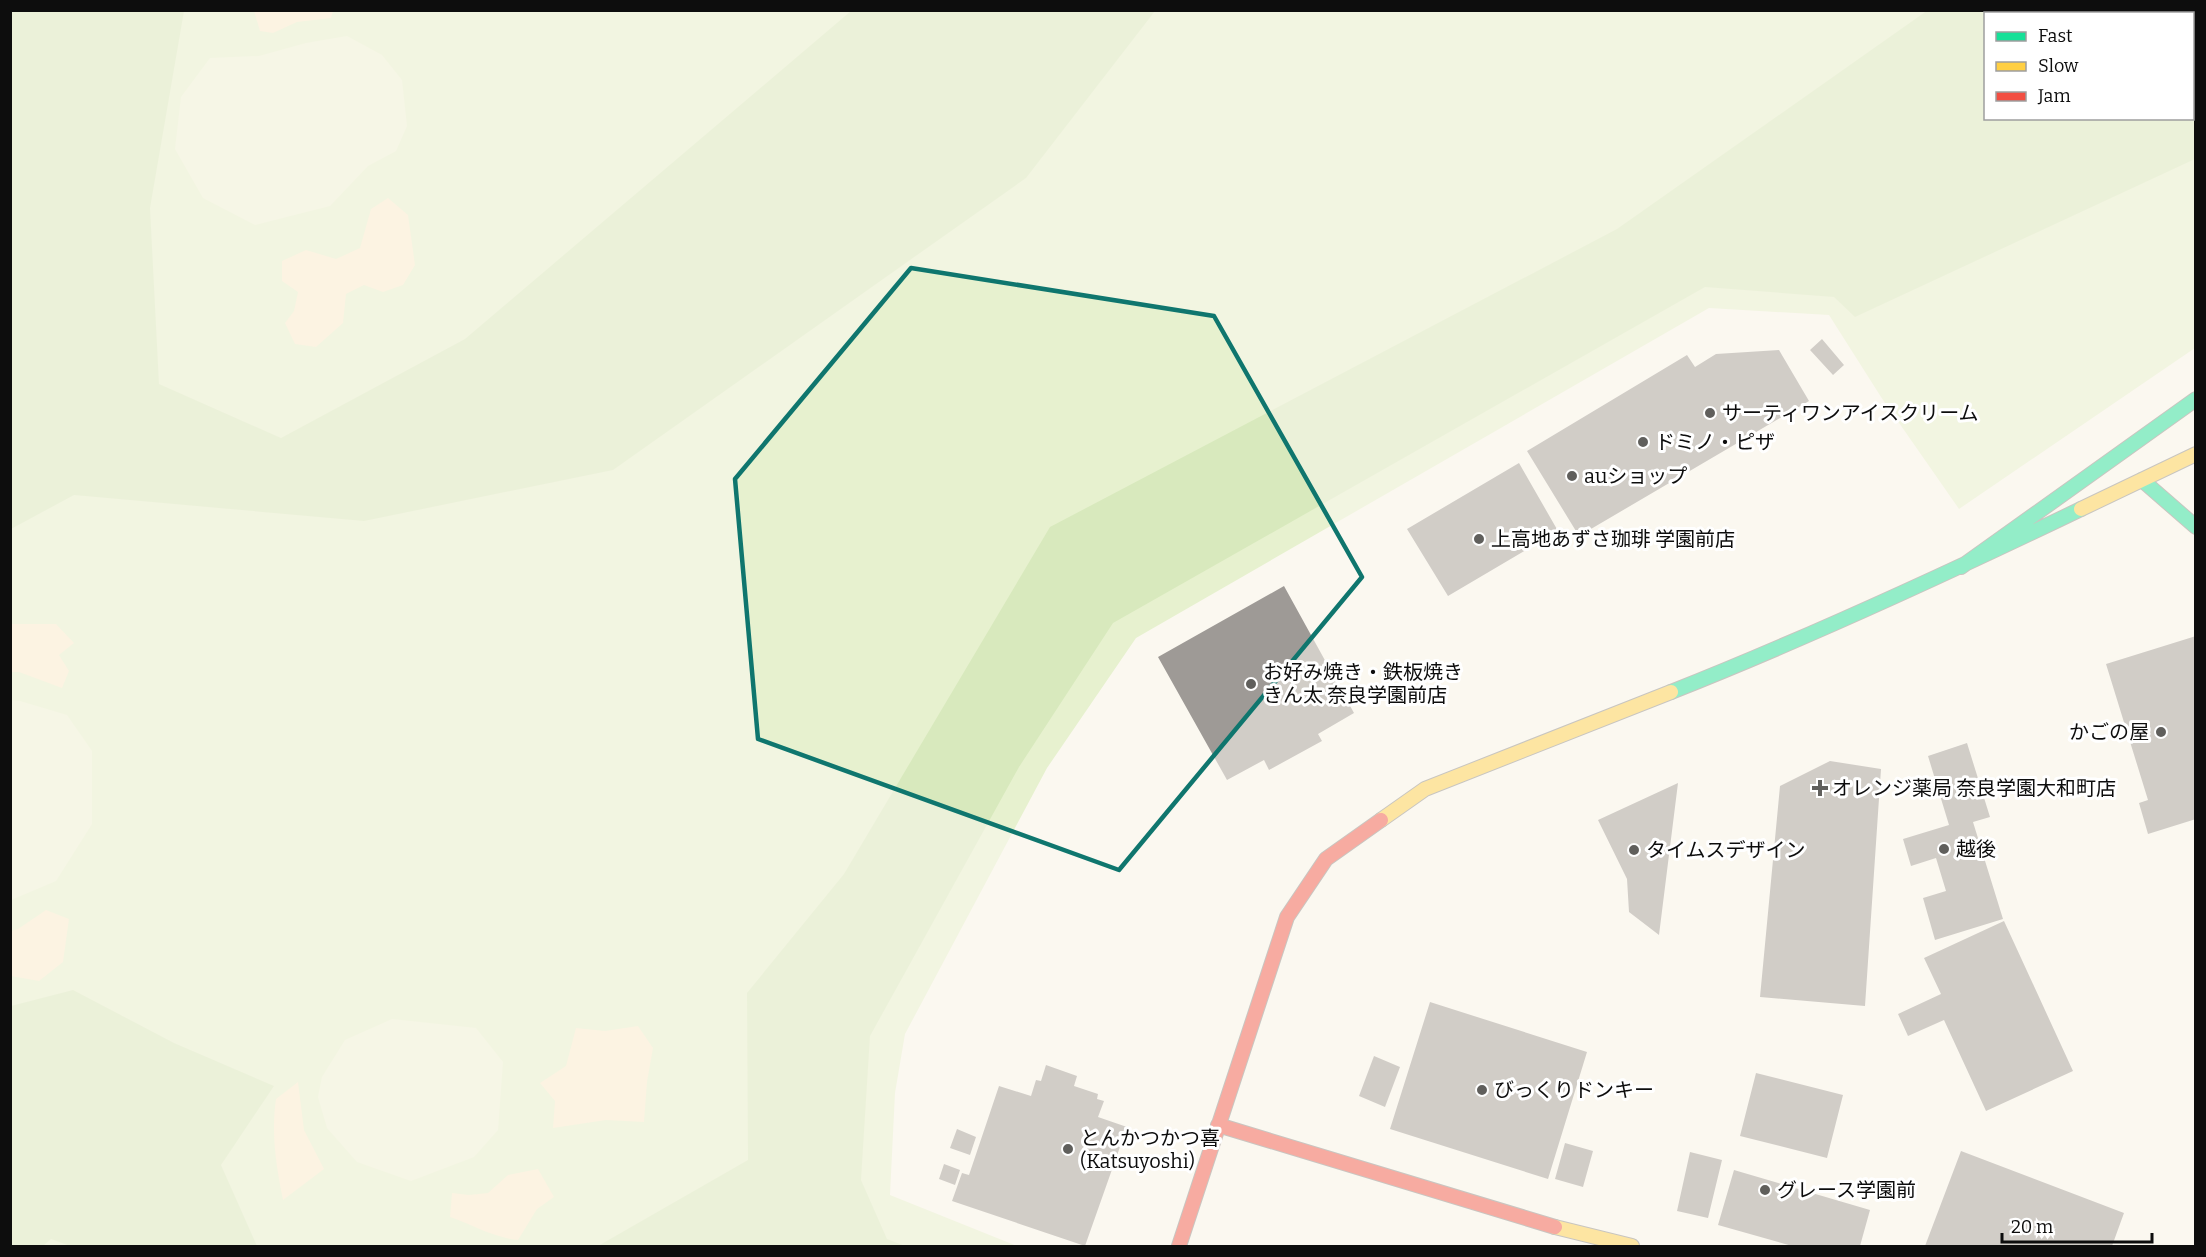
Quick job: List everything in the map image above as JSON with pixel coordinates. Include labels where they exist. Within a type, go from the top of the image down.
[{"type":"street","points":[[1961,567],[2196,399]]},
{"type":"street","points":[[1179,1246],[1287,917],[1326,858],[1425,789],[1749,661],[1961,567],[2196,454]]},
{"type":"street","points":[[2142,480],[2196,527]]},
{"type":"street","points":[[1218,1125],[1549,1225],[1632,1246]]},
{"type":"highlighted area","points":[[911,268],[1214,316],[1362,577],[1119,870],[758,739],[735,479]]},
{"type":"green space","points":[[11,10],[184,11],[150,208],[159,384],[281,438],[465,339],[851,11],[1155,11],[1026,178],[613,470],[364,521],[74,495],[11,529]]},
{"type":"green space","points":[[1928,10],[2195,11],[2195,159],[1855,317],[1834,297],[1705,287],[1113,623],[1019,767],[870,1036],[861,1180],[887,1239],[905,1246],[598,1246],[748,1160],[747,993],[844,874],[1050,527],[1617,229]]},
{"type":"green space","points":[[10,11],[2195,11],[2195,348],[1959,509],[1881,397],[1829,315],[1709,308],[1136,638],[1047,768],[905,1034],[895,1093],[890,1195],[1017,1246],[11,1246]]},
{"type":"green space","points":[[347,36],[382,55],[402,80],[407,126],[396,151],[368,166],[330,206],[255,225],[203,198],[175,149],[181,97],[210,58],[259,56],[306,43]]},
{"type":"green space","points":[[11,700],[67,715],[92,751],[92,824],[56,881],[11,900]]},
{"type":"green space","points":[[73,990],[174,1043],[274,1086],[221,1165],[257,1246],[70,1246],[51,1239],[43,1246],[11,1246],[11,1006]]},
{"type":"green space","points":[[392,1019],[476,1028],[503,1062],[498,1130],[474,1157],[411,1181],[357,1162],[327,1128],[318,1097],[322,1077],[345,1040]]},
{"type":"sand","points":[[254,10],[333,11],[331,18],[297,22],[273,33],[260,31]]},
{"type":"sand","points":[[388,198],[408,215],[415,265],[403,285],[383,292],[364,285],[346,294],[343,323],[316,347],[295,344],[285,323],[294,311],[298,292],[282,281],[282,261],[306,250],[336,259],[360,248],[371,209]]},
{"type":"sand","points":[[11,624],[56,624],[74,643],[59,655],[69,671],[62,688],[19,672],[11,672]]},
{"type":"sand","points":[[46,910],[69,919],[63,962],[39,981],[11,976],[11,931],[18,929]]},
{"type":"sand","points":[[638,1026],[653,1048],[647,1082],[644,1122],[606,1120],[553,1128],[555,1101],[540,1083],[566,1066],[576,1028],[605,1031]]},
{"type":"sand","points":[[298,1082],[304,1130],[324,1169],[283,1200],[275,1150],[276,1099]]},
{"type":"sand","points":[[538,1169],[554,1197],[537,1209],[518,1240],[492,1234],[450,1217],[452,1193],[469,1195],[488,1193],[508,1175]]},
{"type":"building","points":[[1822,339],[1844,365],[1833,375],[1810,350]]},
{"type":"building","points":[[1779,350],[1809,401],[1579,536],[1527,451],[1687,355],[1695,367],[1716,354]]},
{"type":"building","points":[[1519,463],[1558,531],[1448,596],[1407,529]]},
{"type":"building","points":[[1284,586],[1354,713],[1318,734],[1322,741],[1269,770],[1264,760],[1227,780],[1158,657]]},
{"type":"building","name":"かごの屋","points":[[2196,636],[2196,819],[2148,834],[2139,803],[2148,800],[2106,664]]},
{"type":"building","name":"越後","points":[[1967,743],[1990,817],[1973,822],[2003,919],[1935,940],[1923,898],[1946,891],[1936,858],[1911,866],[1903,839],[1949,825],[1928,756]]},
{"type":"building","points":[[1830,761],[1881,769],[1865,1006],[1760,997],[1780,786]]},
{"type":"building","points":[[1678,783],[1659,935],[1629,912],[1627,879],[1598,820]]},
{"type":"building","points":[[2004,921],[2073,1071],[1986,1111],[1944,1020],[1908,1036],[1898,1014],[1941,994],[1924,958]]},
{"type":"building","points":[[1430,1002],[1587,1052],[1548,1179],[1390,1129]]},
{"type":"building","points":[[1374,1056],[1400,1067],[1385,1107],[1359,1096]]},
{"type":"building","points":[[1046,1065],[1077,1076],[1074,1086],[1098,1094],[1097,1099],[1104,1101],[1098,1117],[1127,1127],[1085,1246],[952,1201],[962,1173],[969,1175],[999,1086],[1031,1096],[1036,1080],[1041,1081]]},
{"type":"building","points":[[1756,1073],[1843,1095],[1827,1158],[1740,1136]]},
{"type":"building","points":[[957,1129],[976,1137],[970,1155],[950,1148]]},
{"type":"building","points":[[1565,1143],[1593,1151],[1583,1187],[1555,1179]]},
{"type":"building","points":[[1961,1151],[2124,1213],[2112,1246],[1925,1246]]},
{"type":"building","points":[[1690,1152],[1722,1160],[1708,1218],[1677,1211]]},
{"type":"building","points":[[944,1164],[960,1170],[955,1185],[939,1179]]},
{"type":"building","name":"グレース学園前","points":[[1734,1170],[1870,1210],[1860,1246],[1792,1246],[1718,1225]]},
{"type":"traffic: fast","points":[[1961,567],[2196,399]]},
{"type":"traffic: fast","points":[[2142,480],[2196,527]]},
{"type":"traffic: fast","points":[[1671,692],[1878,604],[2081,509]]},
{"type":"traffic: slow","points":[[2081,509],[2196,454]]},
{"type":"traffic: slow","points":[[1381,820],[1425,789],[1671,692]]},
{"type":"traffic: slow","points":[[1555,1227],[1632,1246]]},
{"type":"traffic: jam","points":[[1179,1246],[1287,917],[1326,859],[1381,820]]},
{"type":"traffic: jam","points":[[1218,1125],[1555,1227]]},
{"type":"place","name":"サーティワンアイスクリーム","points":[[1710,413]]},
{"type":"place","name":"ドミノ・ピザ","points":[[1643,442]]},
{"type":"place","name":"auショップ","points":[[1572,476]]},
{"type":"place","name":"上高地あずさ珈琲 学園前店","points":[[1479,539]]},
{"type":"place","name":"お好み焼き・鉄板焼き きん太 奈良学園前店","points":[[1251,684]]},
{"type":"place","name":"かごの屋","points":[[2161,732]]},
{"type":"place","name":"オレンジ薬局 奈良学園大和町店","points":[[1820,788]]},
{"type":"place","name":"越後","points":[[1944,849]]},
{"type":"place","name":"タイムスデザイン","points":[[1634,850]]},
{"type":"place","name":"びっくりドンキー","points":[[1482,1090]]},
{"type":"place","name":"とんかつかつ喜 (Katsuyoshi)","points":[[1068,1149]]},
{"type":"place","name":"グレース学園前","points":[[1765,1190]]}]
